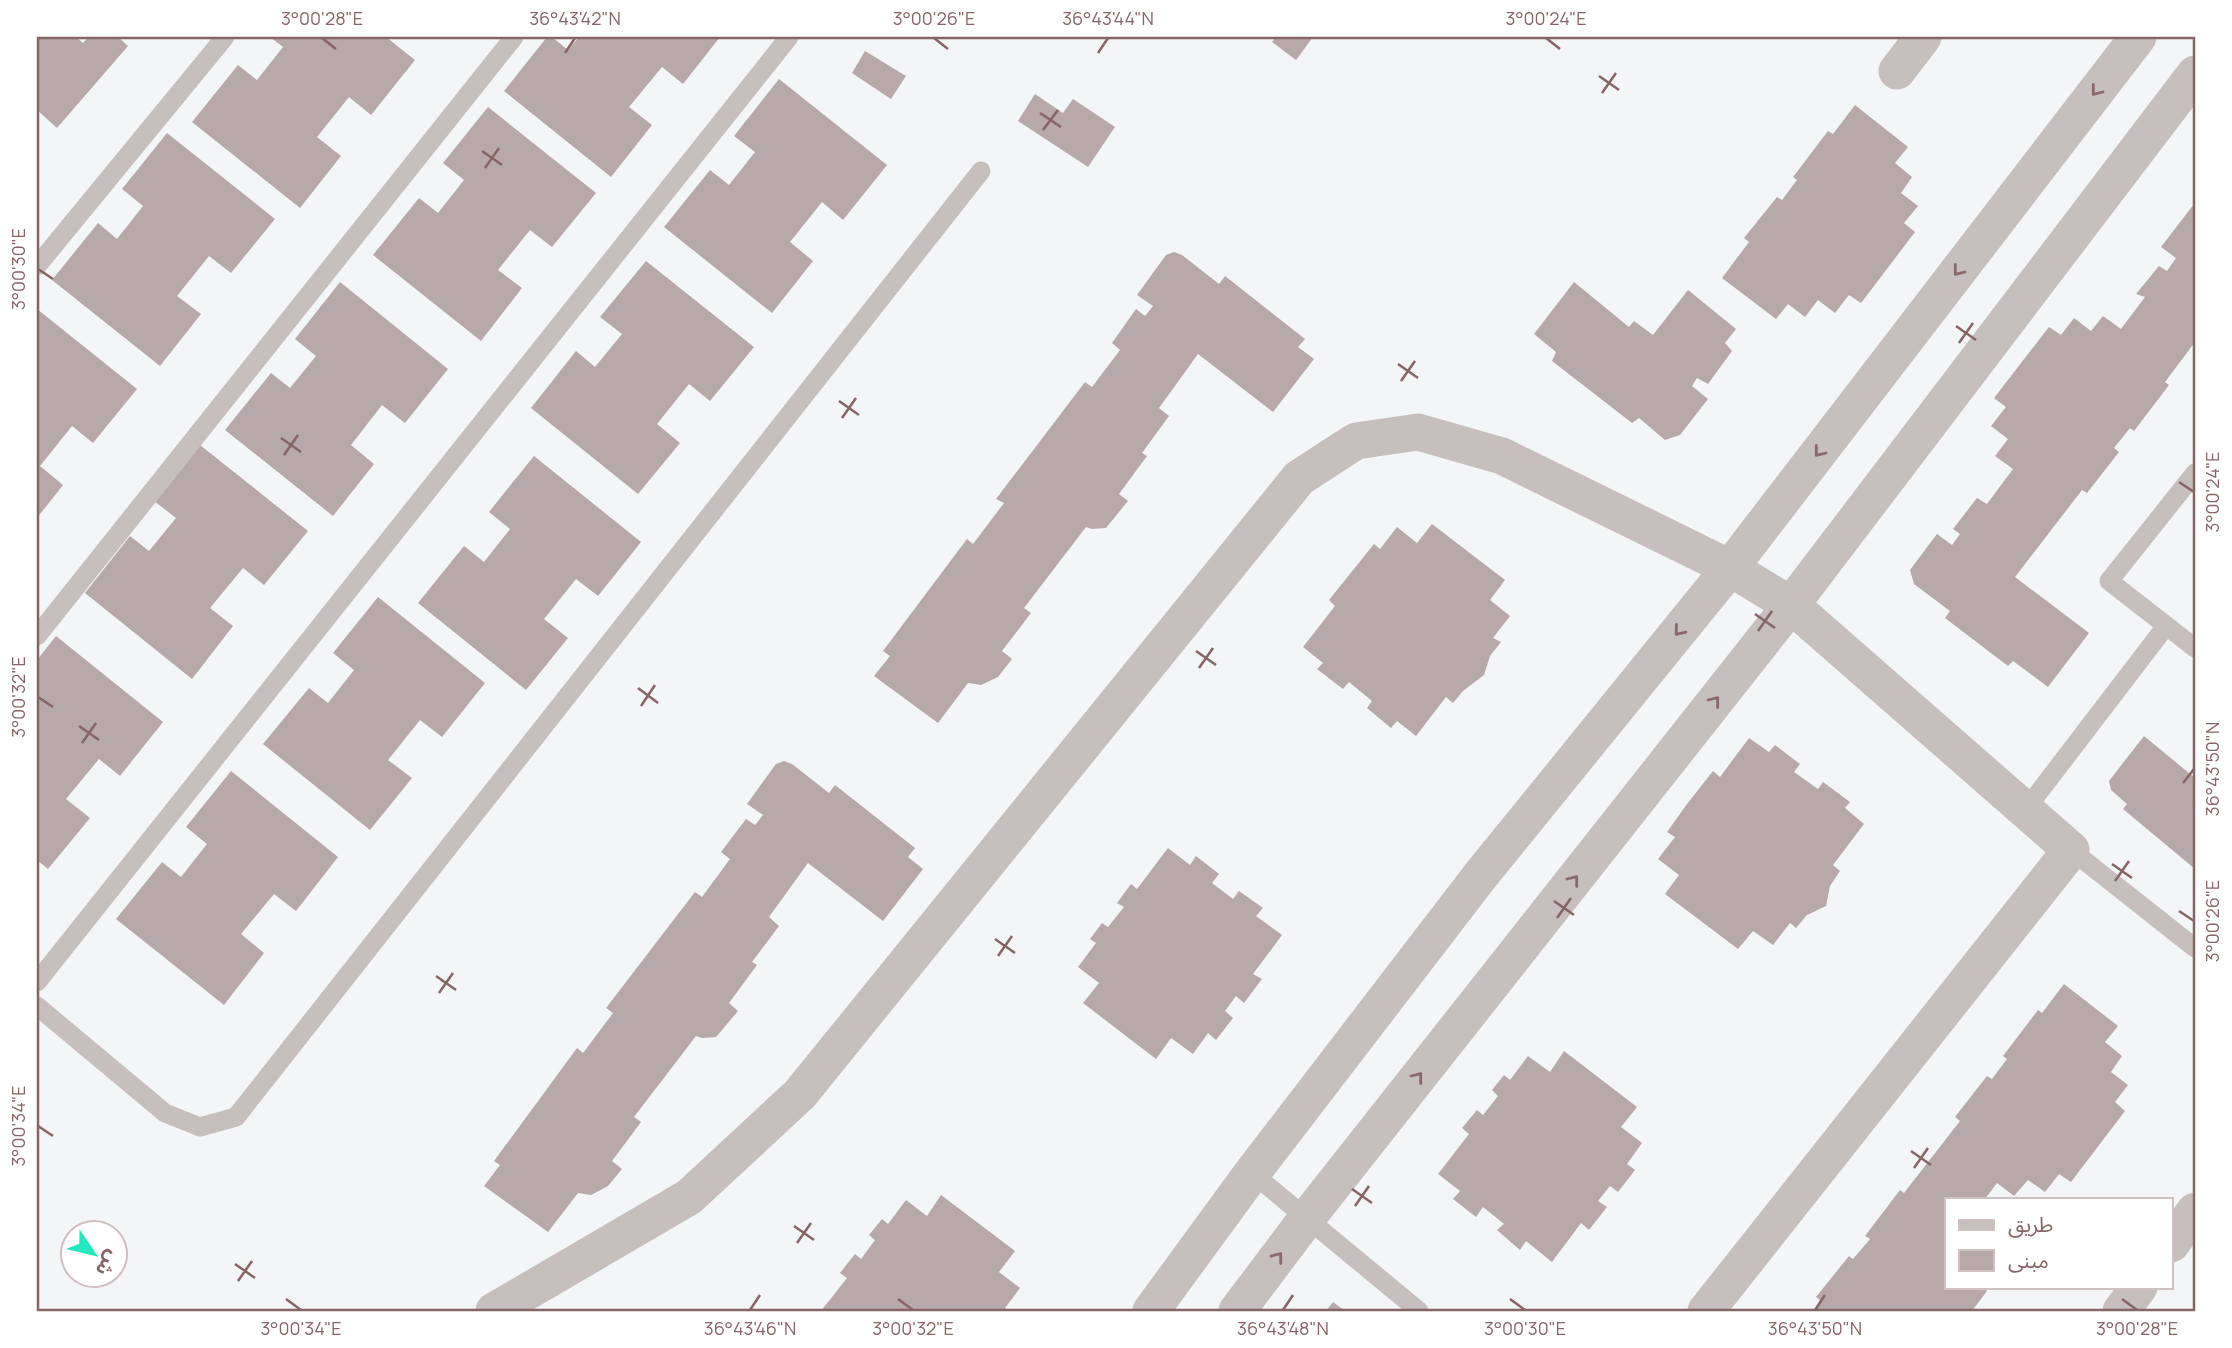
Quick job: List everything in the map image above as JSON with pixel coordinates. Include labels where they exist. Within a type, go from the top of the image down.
[{"type":"street","points":[[1897,71],[1923,37]]},
{"type":"street","points":[[1151,1311],[1252,1173],[1480,876],[1730,568],[2138,37]]},
{"type":"street","points":[[1237,1311],[1307,1218],[1791,605],[2195,74]]},
{"type":"street","points":[[494,1311],[689,1197],[800,1094],[1299,478],[1356,441],[1418,432],[1502,456],[1730,568],[1791,605],[2071,850],[1706,1311]]},
{"type":"street","points":[[2172,1243],[2195,1211]]},
{"type":"street","points":[[2121,1311],[2138,1288]]},
{"type":"lane","points":[[37,266],[225,37]]},
{"type":"lane","points":[[37,636],[514,37]]},
{"type":"lane","points":[[37,982],[789,37]]},
{"type":"lane","points":[[37,1006],[166,1114],[200,1128],[236,1117],[981,171]]},
{"type":"lane","points":[[2195,473],[2109,581],[2195,648]]},
{"type":"lane","points":[[2026,809],[2166,626]]},
{"type":"lane","points":[[2071,850],[2195,948]]},
{"type":"lane","points":[[1252,1173],[1419,1311]]},
{"type":"building","points":[[37,37],[76,37],[83,43],[88,37],[118,37],[128,46],[57,128],[37,110]]},
{"type":"building","points":[[270,37],[386,37],[415,60],[371,115],[349,97],[317,137],[341,156],[300,208],[192,122],[238,65],[257,80],[283,47]]},
{"type":"building","points":[[547,37],[552,37],[568,50],[579,37],[720,37],[683,84],[662,67],[629,107],[652,125],[611,177],[504,91]]},
{"type":"building","points":[[1276,37],[1313,37],[1296,60],[1272,42]]},
{"type":"building","points":[[865,51],[906,76],[891,99],[852,73]]},
{"type":"building","points":[[779,79],[887,165],[843,220],[822,202],[790,242],[813,261],[772,313],[664,227],[710,170],[729,185],[755,152],[734,136]]},
{"type":"building","points":[[1035,94],[1063,113],[1073,99],[1115,127],[1088,167],[1018,121]]},
{"type":"building","points":[[1855,105],[1908,147],[1895,163],[1912,177],[1901,193],[1918,206],[1904,223],[1915,232],[1861,303],[1849,295],[1835,313],[1818,300],[1805,317],[1788,304],[1776,319],[1722,278],[1749,242],[1744,238],[1777,197],[1782,200],[1797,180],[1793,177],[1828,131],[1833,134]]},
{"type":"building","points":[[488,107],[596,193],[552,247],[530,230],[498,270],[522,288],[481,341],[373,255],[419,198],[438,213],[464,180],[443,163]]},
{"type":"building","points":[[167,133],[275,219],[231,273],[209,256],[177,296],[201,314],[160,366],[52,280],[98,223],[117,239],[143,206],[122,189]]},
{"type":"building","points":[[2194,204],[2195,342],[2165,382],[2169,385],[2134,431],[2130,428],[2114,448],[2119,452],[2087,493],[2082,490],[2015,577],[2089,633],[2048,687],[2013,661],[2008,666],[1945,618],[1950,611],[1914,584],[1910,570],[1937,534],[1952,545],[1960,534],[1953,529],[1977,498],[1987,504],[2013,469],[1995,456],[2008,439],[1991,426],[2006,407],[1994,398],[2049,327],[2061,335],[2074,318],[2091,331],[2103,316],[2121,329],[2145,297],[2136,294],[2159,266],[2167,271],[2176,258],[2161,247]]},
{"type":"building","points":[[1174,252],[1182,255],[1219,284],[1225,276],[1305,339],[1298,347],[1314,359],[1273,412],[1198,354],[1159,408],[1169,416],[1142,453],[1147,456],[1119,494],[1128,501],[1106,528],[1086,527],[1024,608],[1031,613],[1002,651],[1012,659],[998,677],[981,685],[968,683],[938,723],[874,676],[890,656],[883,651],[967,539],[973,544],[1004,503],[996,499],[1085,382],[1092,387],[1120,350],[1112,343],[1136,309],[1145,316],[1153,306],[1137,295],[1166,255]]},
{"type":"building","points":[[646,261],[754,347],[710,401],[689,384],[657,424],[680,443],[638,494],[531,408],[576,351],[595,367],[622,334],[600,317]]},
{"type":"building","points":[[340,282],[448,369],[405,423],[382,405],[351,445],[374,464],[333,516],[225,430],[271,373],[290,388],[316,356],[295,339]]},
{"type":"building","points":[[1574,282],[1629,327],[1634,321],[1653,335],[1688,290],[1736,329],[1725,343],[1732,351],[1708,384],[1697,378],[1692,386],[1708,399],[1680,435],[1665,440],[1639,418],[1632,423],[1552,361],[1556,352],[1534,334]]},
{"type":"building","points":[[37,309],[137,389],[93,443],[72,426],[40,466],[63,485],[37,518]]},
{"type":"building","points":[[200,445],[308,531],[264,585],[243,568],[210,608],[233,626],[192,679],[85,593],[130,536],[149,551],[176,518],[154,501]]},
{"type":"building","points":[[534,456],[641,542],[598,596],[576,579],[544,619],[568,638],[526,690],[418,603],[464,546],[484,562],[510,529],[489,512]]},
{"type":"building","points":[[1432,524],[1505,580],[1490,600],[1510,616],[1493,638],[1501,642],[1490,656],[1484,675],[1463,691],[1453,703],[1446,697],[1416,736],[1397,721],[1391,728],[1367,708],[1372,701],[1349,682],[1343,689],[1317,669],[1323,663],[1303,647],[1335,606],[1329,600],[1374,544],[1380,549],[1397,527],[1417,543]]},
{"type":"building","points":[[378,597],[485,683],[442,737],[420,720],[388,760],[412,778],[370,830],[263,744],[309,688],[328,703],[354,670],[333,653]]},
{"type":"building","points":[[56,636],[163,722],[120,776],[99,759],[66,799],[90,818],[48,869],[37,860],[37,660]]},
{"type":"building","points":[[2144,736],[2195,778],[2195,869],[2123,809],[2127,804],[2111,790],[2109,781]]},
{"type":"building","points":[[1749,738],[1769,752],[1775,745],[1800,764],[1794,772],[1818,789],[1823,782],[1850,802],[1845,808],[1864,824],[1833,865],[1840,871],[1830,886],[1826,906],[1807,915],[1796,928],[1790,923],[1773,945],[1753,931],[1738,949],[1665,894],[1679,875],[1658,859],[1675,837],[1667,832],[1687,804],[1713,771],[1720,777]]},
{"type":"building","points":[[784,761],[792,764],[829,793],[835,785],[915,848],[908,857],[923,869],[883,921],[808,863],[769,917],[779,926],[752,962],[757,965],[729,1003],[738,1011],[716,1037],[696,1036],[634,1117],[641,1122],[612,1161],[622,1169],[608,1186],[591,1195],[578,1193],[548,1232],[484,1186],[500,1165],[494,1161],[577,1048],[583,1053],[613,1013],[606,1008],[695,892],[702,897],[730,859],[721,852],[746,819],[755,825],[763,815],[747,804],[776,764]]},
{"type":"building","points":[[231,771],[338,857],[296,911],[274,894],[241,934],[264,953],[224,1005],[116,919],[162,862],[181,877],[207,844],[186,827]]},
{"type":"building","points":[[1168,848],[1190,865],[1196,856],[1219,874],[1212,883],[1233,899],[1239,891],[1263,908],[1256,916],[1282,935],[1253,974],[1262,979],[1244,1003],[1236,996],[1225,1011],[1233,1018],[1216,1040],[1208,1033],[1193,1054],[1171,1038],[1156,1059],[1083,1003],[1099,983],[1078,967],[1096,943],[1090,939],[1102,923],[1108,927],[1124,907],[1117,903],[1131,884],[1137,889]]},
{"type":"building","points":[[2064,984],[2118,1026],[2105,1042],[2122,1056],[2111,1072],[2128,1085],[2115,1102],[2125,1111],[2071,1182],[2059,1174],[2045,1192],[2028,1180],[2014,1196],[1997,1183],[1986,1198],[1945,1198],[1945,1288],[1983,1288],[1987,1291],[1972,1311],[1814,1311],[1821,1301],[1816,1297],[1849,1256],[1853,1259],[1870,1239],[1865,1236],[1900,1190],[1904,1193],[1960,1121],[1955,1117],[1987,1076],[1992,1079],[2007,1059],[2003,1056],[2038,1010],[2042,1013]]},
{"type":"building","points":[[1564,1051],[1637,1107],[1621,1127],[1642,1143],[1627,1164],[1635,1170],[1618,1192],[1610,1186],[1598,1201],[1607,1207],[1589,1230],[1581,1223],[1552,1262],[1526,1241],[1520,1250],[1497,1230],[1504,1224],[1483,1207],[1476,1217],[1453,1199],[1460,1191],[1438,1174],[1469,1134],[1462,1128],[1477,1110],[1483,1115],[1498,1096],[1492,1090],[1504,1075],[1510,1080],[1528,1056],[1550,1072]]},
{"type":"building","points":[[941,1195],[1015,1251],[999,1272],[1020,1288],[1005,1308],[1009,1311],[821,1311],[847,1278],[840,1273],[855,1254],[861,1259],[875,1240],[869,1235],[882,1219],[888,1224],[906,1200],[927,1216]]},
{"type":"building","points":[[1333,1302],[1345,1311],[1326,1311]]}]
